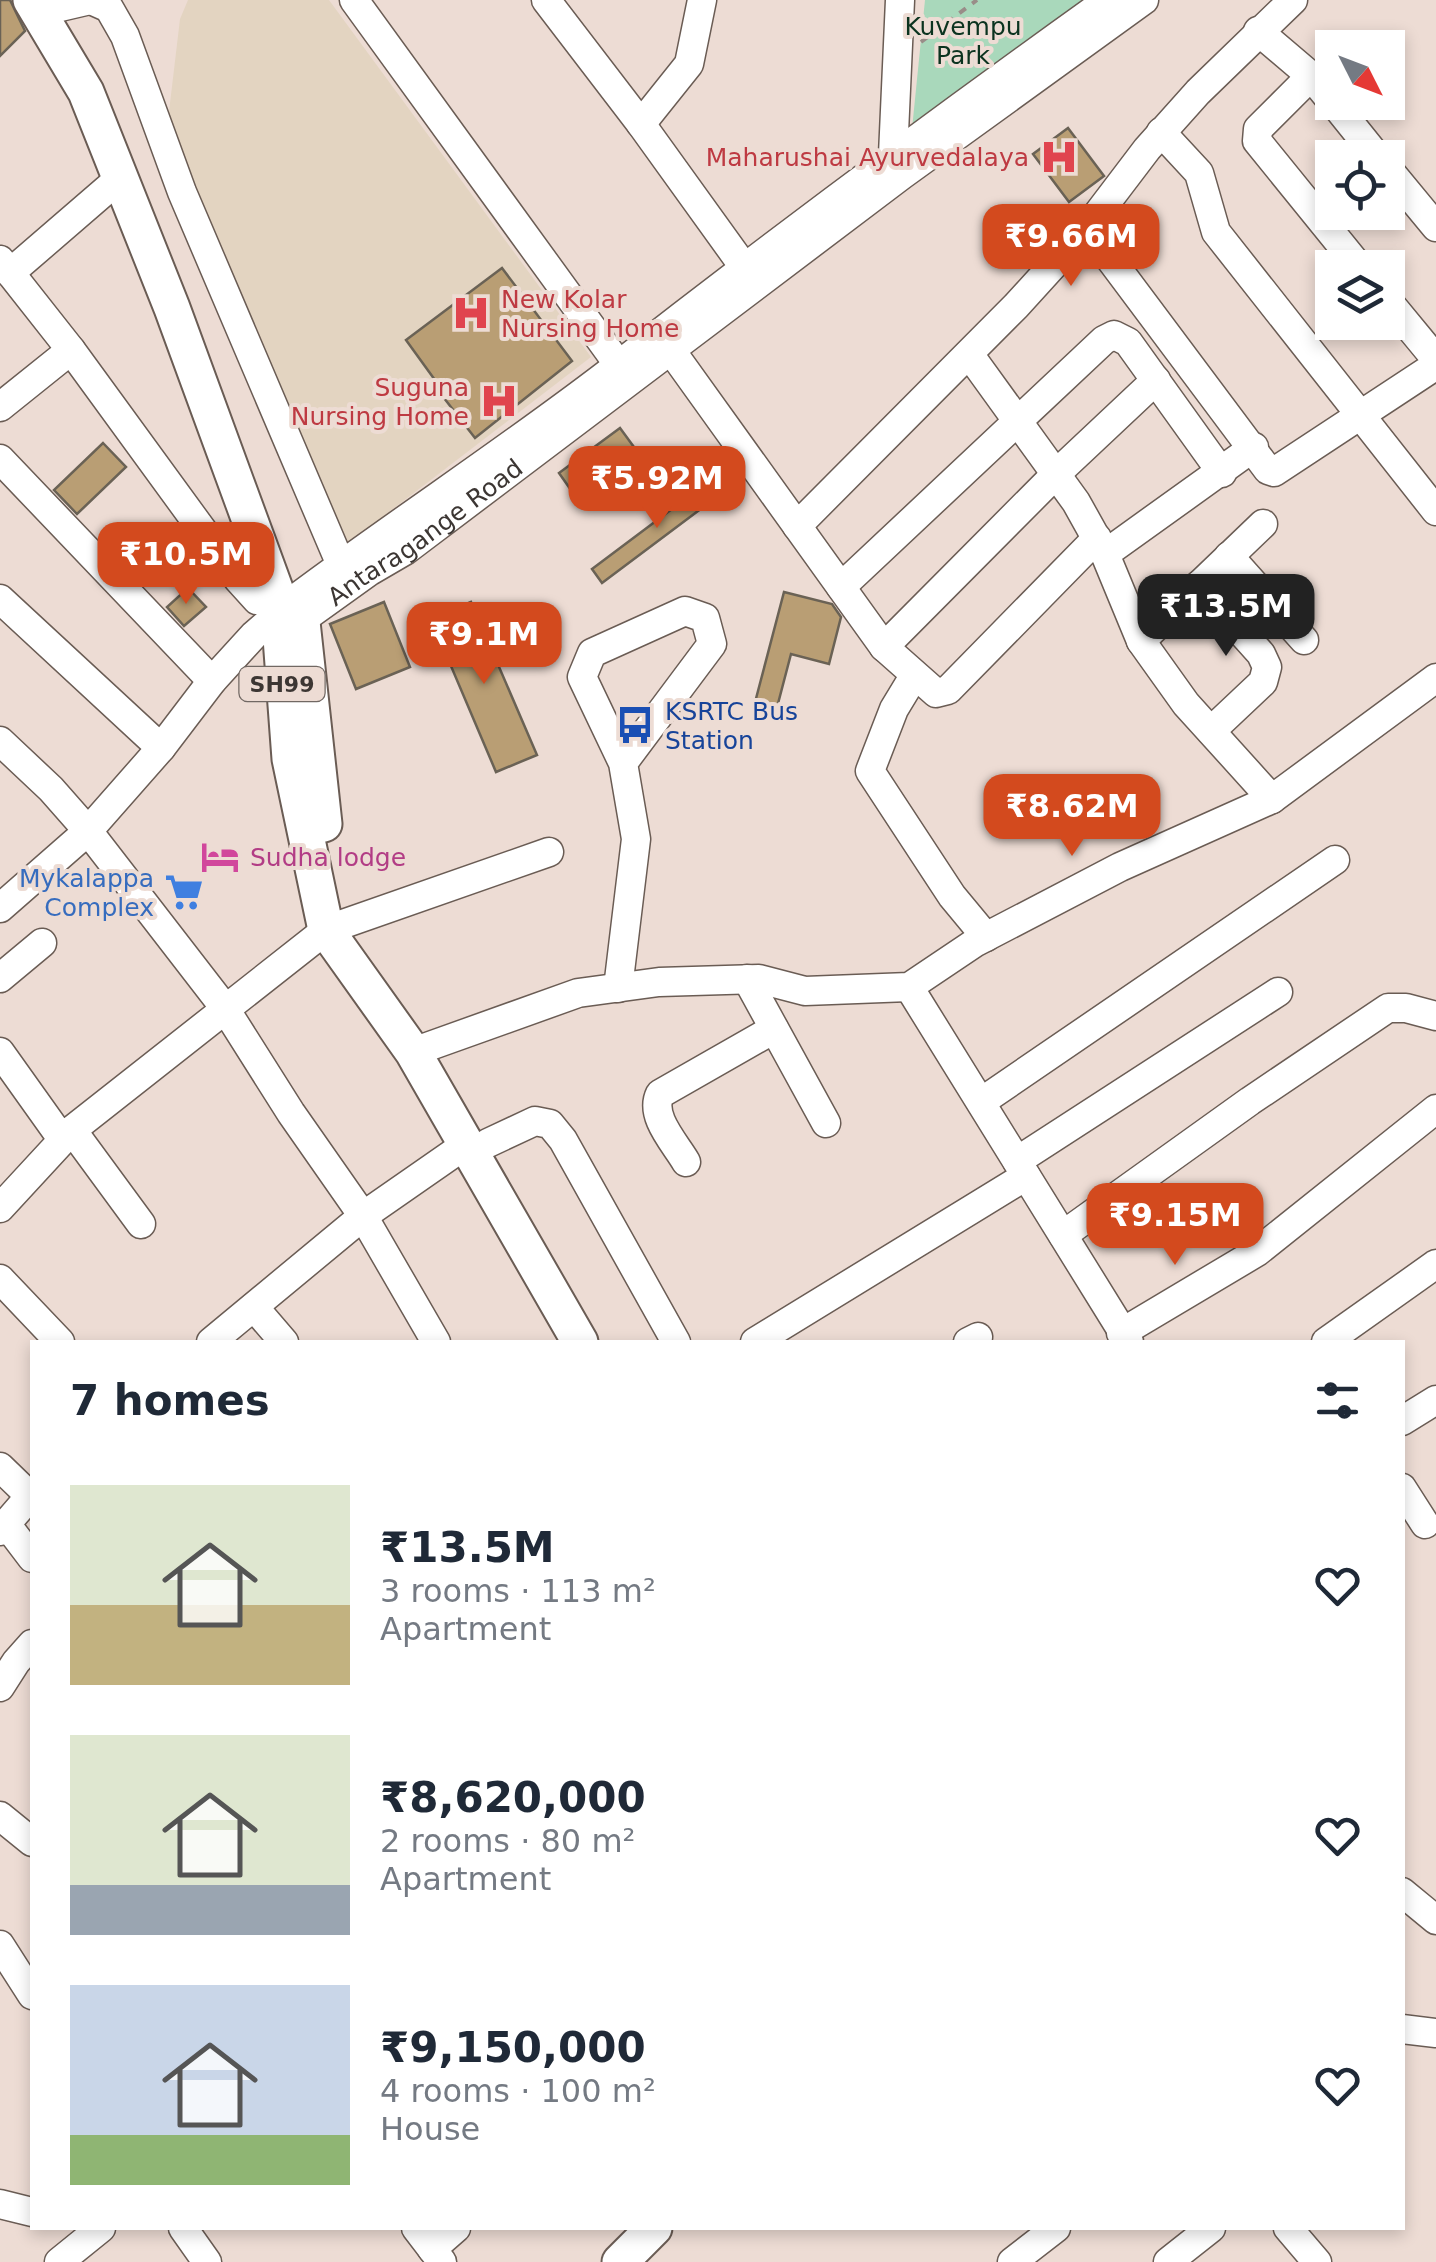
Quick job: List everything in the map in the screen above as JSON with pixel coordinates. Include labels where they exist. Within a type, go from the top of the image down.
[{"type":"main road","name":"SH99","points":[[79,2],[86,92],[172,308],[282,616]]},
{"type":"main road","name":"SH99","points":[[79,2],[282,616],[328,857],[335,926],[421,1048],[603,1340]]},
{"type":"main road","name":"SH99","points":[[478,1143],[579,1340]]},
{"type":"main road","points":[[590,2262],[622,2230]]},
{"type":"main road","points":[[620,2262],[652,2230]]},
{"type":"street","points":[[354,0],[625,372]]},
{"type":"street","points":[[897,165],[895,62],[900,0]]},
{"type":"street","name":"Antaragange Road","points":[[282,616],[341,565],[625,372],[670,349],[1108,0]]},
{"type":"street","name":"Antaragange Road","points":[[282,616],[406,550],[625,372],[744,268],[1144,0]]},
{"type":"street","points":[[798,526],[969,354],[1087,228],[1161,132],[1293,0]]},
{"type":"street","points":[[79,2],[125,36],[182,192],[341,565]]},
{"type":"street","points":[[552,2],[744,268]]},
{"type":"street","points":[[641,124],[689,64],[696,3]]},
{"type":"street","points":[[1258,31],[1315,81]]},
{"type":"street","points":[[1311,76],[1258,129],[1258,141],[1346,250]]},
{"type":"street","points":[[1347,120],[1364,140]]},
{"type":"street","points":[[1161,132],[1199,174],[1216,232],[1436,511]]},
{"type":"street","points":[[0,908],[88,831],[161,748],[212,680],[282,616],[257,600],[238,579],[5,267],[120,178]]},
{"type":"street","points":[[1405,190],[1436,228]]},
{"type":"street","points":[[1087,228],[1268,470],[1274,472],[1435,366],[1434,358],[1405,322]]},
{"type":"street","points":[[841,587],[1104,340],[1114,335],[1128,342],[1222,473]]},
{"type":"street","points":[[670,349],[884,647],[936,693],[948,690],[1101,546],[1222,473],[1254,447]]},
{"type":"street","points":[[0,407],[70,350]]},
{"type":"street","points":[[969,354],[1056,474],[1101,546],[1141,640],[1186,704],[1272,799]]},
{"type":"street","points":[[884,647],[1156,380]]},
{"type":"street","points":[[0,458],[212,680]]},
{"type":"street","points":[[1141,640],[1262,524]]},
{"type":"street","points":[[1229,556],[1304,640]]},
{"type":"street","points":[[1199,585],[1268,667],[1263,682],[1211,732]]},
{"type":"street","points":[[0,600],[161,748]]},
{"type":"street","points":[[618,988],[636,840],[623,763],[582,678],[592,653],[685,611],[705,618],[712,644],[623,763]]},
{"type":"street","points":[[914,676],[894,709],[870,771],[952,896],[986,937]]},
{"type":"street","points":[[421,1048],[578,994],[658,982],[759,979],[805,992],[909,987],[986,937],[1120,867],[1272,799],[1436,678]]},
{"type":"street","points":[[0,741],[88,831],[224,1008],[363,1216],[435,1340]]},
{"type":"street","points":[[0,1208],[67,1134],[224,1008],[335,926],[549,852]]},
{"type":"street","points":[[980,1102],[1249,922],[1334,860]]},
{"type":"street","points":[[0,978],[42,943]]},
{"type":"street","points":[[746,979],[826,1123]]},
{"type":"street","points":[[909,987],[1125,1338],[1258,1252],[1433,1117]]},
{"type":"street","points":[[758,1340],[1021,1168],[1278,992]]},
{"type":"street","points":[[1063,1235],[1388,1008],[1436,1016]]},
{"type":"street","points":[[686,1162],[657,1114],[660,1094],[774,1028]]},
{"type":"street","points":[[0,1052],[141,1224]]},
{"type":"street","points":[[213,1340],[363,1216],[478,1143],[535,1121],[550,1124],[562,1140],[675,1340]]},
{"type":"street","points":[[1329,1340],[1436,1264]]},
{"type":"street","points":[[0,1279],[58,1340]]},
{"type":"street","points":[[254,1307],[282,1340]]},
{"type":"street","points":[[1405,1419],[1436,1400]]},
{"type":"street","points":[[0,1467],[30,1494]]},
{"type":"street","points":[[1405,1493],[1424,1524]]},
{"type":"street","points":[[30,1496],[3,1528],[30,1556]]},
{"type":"street","points":[[0,1687],[30,1646]]},
{"type":"street","points":[[0,1816],[30,1840]]},
{"type":"street","points":[[1405,1894],[1436,1920]]},
{"type":"street","points":[[0,1945],[30,1992]]},
{"type":"street","points":[[1405,2030],[1436,2033]]},
{"type":"street","points":[[0,2204],[30,2212]]},
{"type":"street","points":[[59,2262],[98,2230]]},
{"type":"street","points":[[184,2230],[203,2261]]},
{"type":"street","points":[[430,2246],[453,2230]]},
{"type":"street","points":[[1012,2262],[1053,2230]]},
{"type":"street","points":[[1168,2262],[1208,2230]]},
{"type":"street","points":[[1290,2230],[1317,2262]]},
{"type":"path","points":[[895,62],[977,0]]},
{"type":"shaded area","points":[[188,0],[329,0],[591,357],[346,545],[168,120],[180,19]]},
{"type":"green space","name":"Kuvempu Park","points":[[925,0],[1083,0],[912,129]]},
{"type":"building","points":[[0,0],[10,0],[25,31],[0,56]]},
{"type":"building","points":[[1068,128],[1104,176],[1069,202],[1033,154]]},
{"type":"building","points":[[502,268],[572,361],[475,438],[406,340]]},
{"type":"building","points":[[620,428],[642,458],[580,503],[559,473]]},
{"type":"building","points":[[103,443],[126,467],[77,514],[54,490]]},
{"type":"building","points":[[712,479],[722,493],[602,583],[592,569]]},
{"type":"building","points":[[188,588],[206,607],[184,626],[167,607]]},
{"type":"building","points":[[784,592],[832,604],[841,617],[829,664],[791,654],[775,715],[753,710]]},
{"type":"building","points":[[384,602],[410,667],[356,689],[330,624]]},
{"type":"building","points":[[471,602],[537,755],[496,772],[431,619]]},
{"type":"place","name":"Maharushai Ayurvedalaya","points":[[1059,157]]},
{"type":"place","name":"New Kolar Nursing Home","points":[[471,313]]},
{"type":"place","name":"Suguna Nursing Home","points":[[499,401]]},
{"type":"place","name":"KSRTC Bus Station","points":[[635,725]]},
{"type":"place","name":"Sudha lodge","points":[[220,857]]},
{"type":"place","name":"Mykalappa Complex","points":[[184,892]]}]
